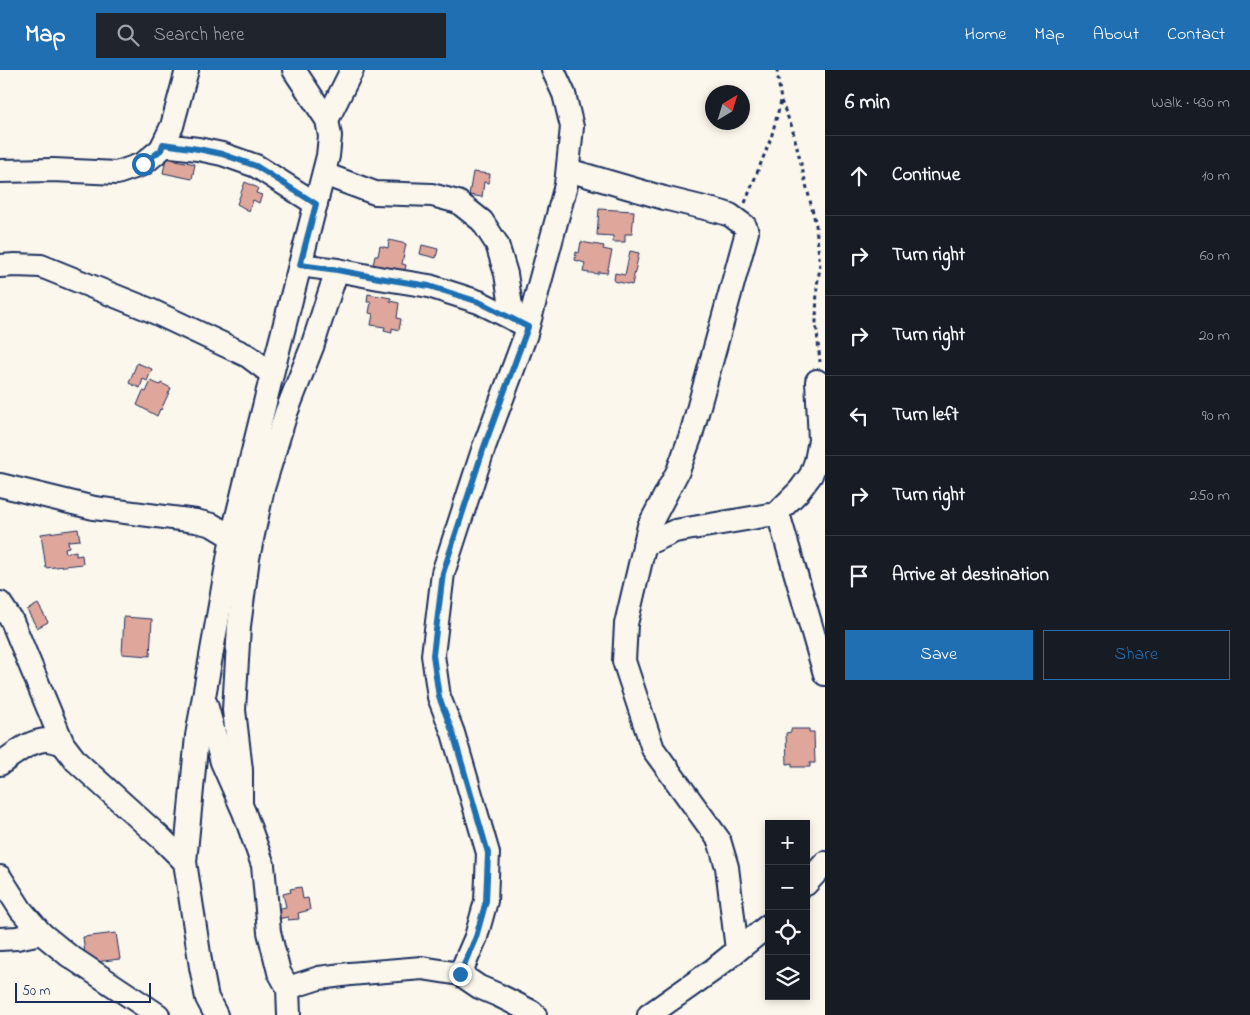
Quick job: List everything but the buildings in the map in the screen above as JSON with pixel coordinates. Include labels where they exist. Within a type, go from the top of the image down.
[{"type":"street","points":[[0,171],[53,170],[117,173],[143,164],[161,150],[174,119],[187,70]]},
{"type":"street","points":[[216,1015],[207,998],[185,862],[197,736],[232,537],[328,156],[330,136],[327,120],[294,70]]},
{"type":"street","points":[[327,120],[352,70]]},
{"type":"street","points":[[460,974],[476,937],[486,901],[488,853],[453,733],[439,697],[433,655],[443,573],[484,447],[520,323],[566,185],[572,127],[564,94],[553,70]]},
{"type":"street","points":[[163,144],[222,154],[256,166],[316,204]]},
{"type":"street","points":[[568,170],[730,215],[745,226],[747,232],[691,435],[678,471],[649,526],[626,624],[624,661],[653,749],[719,840],[727,867],[737,950]]},
{"type":"street","points":[[324,174],[375,193],[432,196],[458,202],[482,221],[497,244],[520,323]]},
{"type":"street","points":[[300,265],[429,286],[479,302],[520,323]]},
{"type":"street","points":[[0,266],[41,266],[150,310],[248,356],[272,374]]},
{"type":"street","points":[[241,804],[241,770],[234,710],[238,626],[248,558],[263,488],[286,413],[312,347],[337,270]]},
{"type":"street","points":[[774,516],[799,491],[811,474],[816,461],[820,440],[817,381]]},
{"type":"street","points":[[0,485],[94,508],[196,521],[212,525],[232,537]]},
{"type":"street","points":[[644,545],[675,531],[769,515],[780,520],[825,674]]},
{"type":"street","points":[[0,603],[12,621],[63,744],[76,761],[185,862]]},
{"type":"street","points":[[204,698],[222,762],[241,804],[263,866],[268,932],[279,972],[288,988],[289,1015]]},
{"type":"street","points":[[0,764],[25,747],[40,741],[49,740],[63,744]]},
{"type":"street","points":[[810,880],[825,863]]},
{"type":"street","points":[[0,877],[21,910],[40,933],[68,955],[158,1015]]},
{"type":"street","points":[[649,1015],[713,970],[765,928]]},
{"type":"street","points":[[0,939],[40,933]]},
{"type":"street","points":[[288,988],[319,978],[422,968],[460,974],[478,987],[498,995],[535,1015]]},
{"type":"path","points":[[777,70],[781,101],[792,127],[816,225],[820,268],[817,285],[816,322],[820,362],[817,381]]},
{"type":"path","points":[[738,221],[772,138],[781,101]]},
{"type":"route","points":[[143,164],[161,150],[163,144],[222,154],[256,166],[316,204],[300,265],[429,286],[479,302],[528,327],[484,447],[443,573],[433,655],[439,697],[453,733],[488,853],[486,901],[476,937],[460,974]]}]
